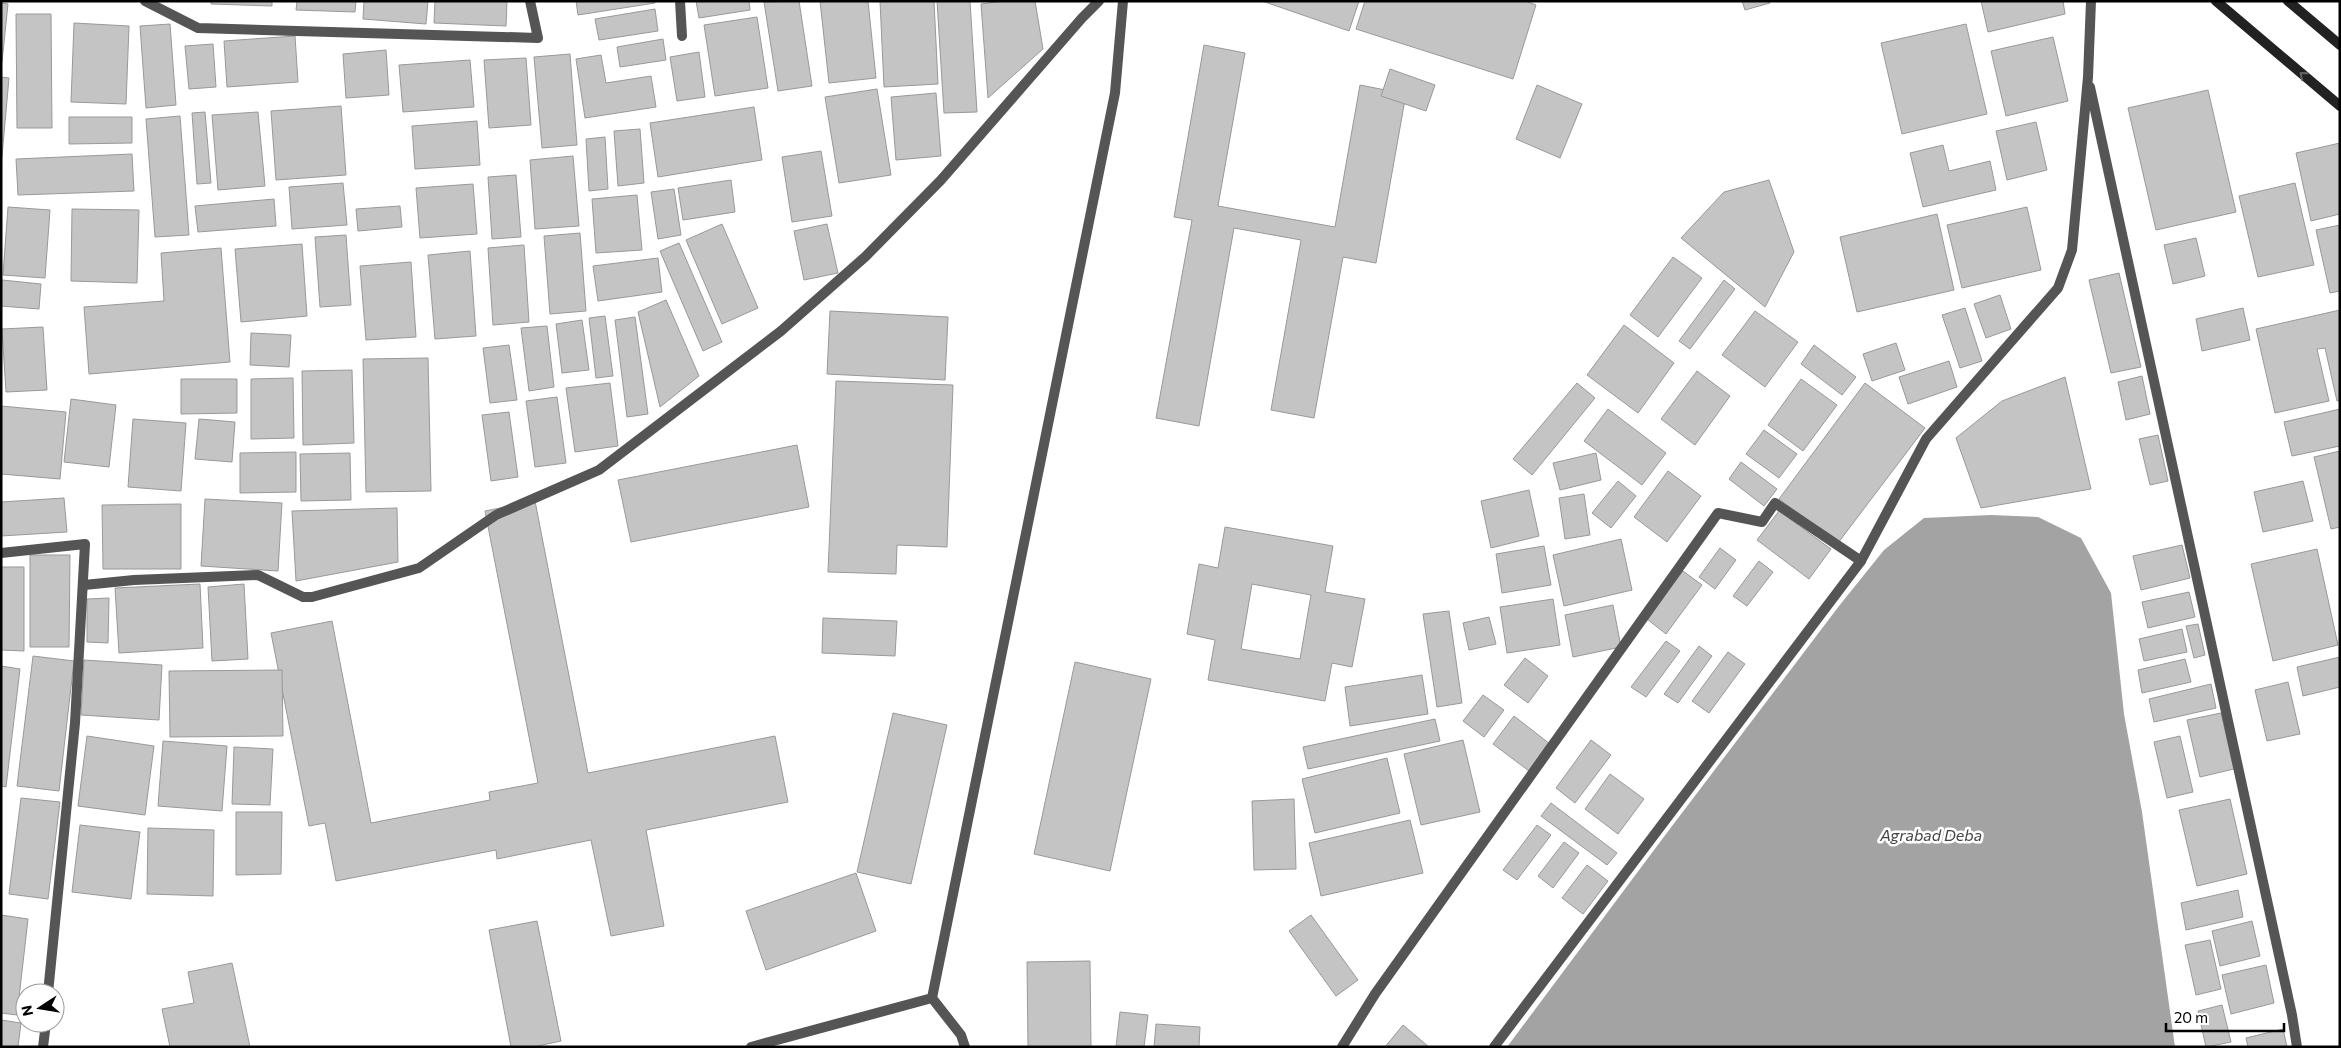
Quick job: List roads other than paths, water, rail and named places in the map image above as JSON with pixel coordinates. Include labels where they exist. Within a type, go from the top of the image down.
[{"type":"main road","points":[[2216,1],[2340,106]]},
{"type":"main road","points":[[2288,1],[2340,45]]},
{"type":"street","points":[[145,1],[198,28],[538,38],[530,1]]},
{"type":"street","points":[[680,1],[682,36]]},
{"type":"street","points":[[84,584],[134,580],[258,576],[303,598],[312,597],[419,568],[496,515],[599,470],[781,331],[865,257],[941,180],[1099,1]]},
{"type":"street","points":[[965,1047],[961,1035],[932,998],[1114,93],[1124,1]]},
{"type":"street","points":[[1494,1047],[1860,561],[1926,439],[2058,288],[2072,250],[2088,77],[2091,1]]},
{"type":"street","points":[[2088,77],[2292,1015],[2297,1047]]},
{"type":"street","points":[[1342,1047],[1380,986],[1718,513],[1762,522],[1776,503],[1860,561]]},
{"type":"street","points":[[1,553],[85,544],[75,723],[49,983]]},
{"type":"street","points":[[751,1047],[932,998]]},
{"type":"street","points":[[44,1047],[45,1033]]},
{"type":"water","name":"Agrabad Deba","points":[[1991,515],[2038,517],[2081,538],[2111,593],[2124,714],[2142,812],[2175,1047],[1507,1047],[1663,838],[1839,606],[1884,550],[1924,518]]}]
